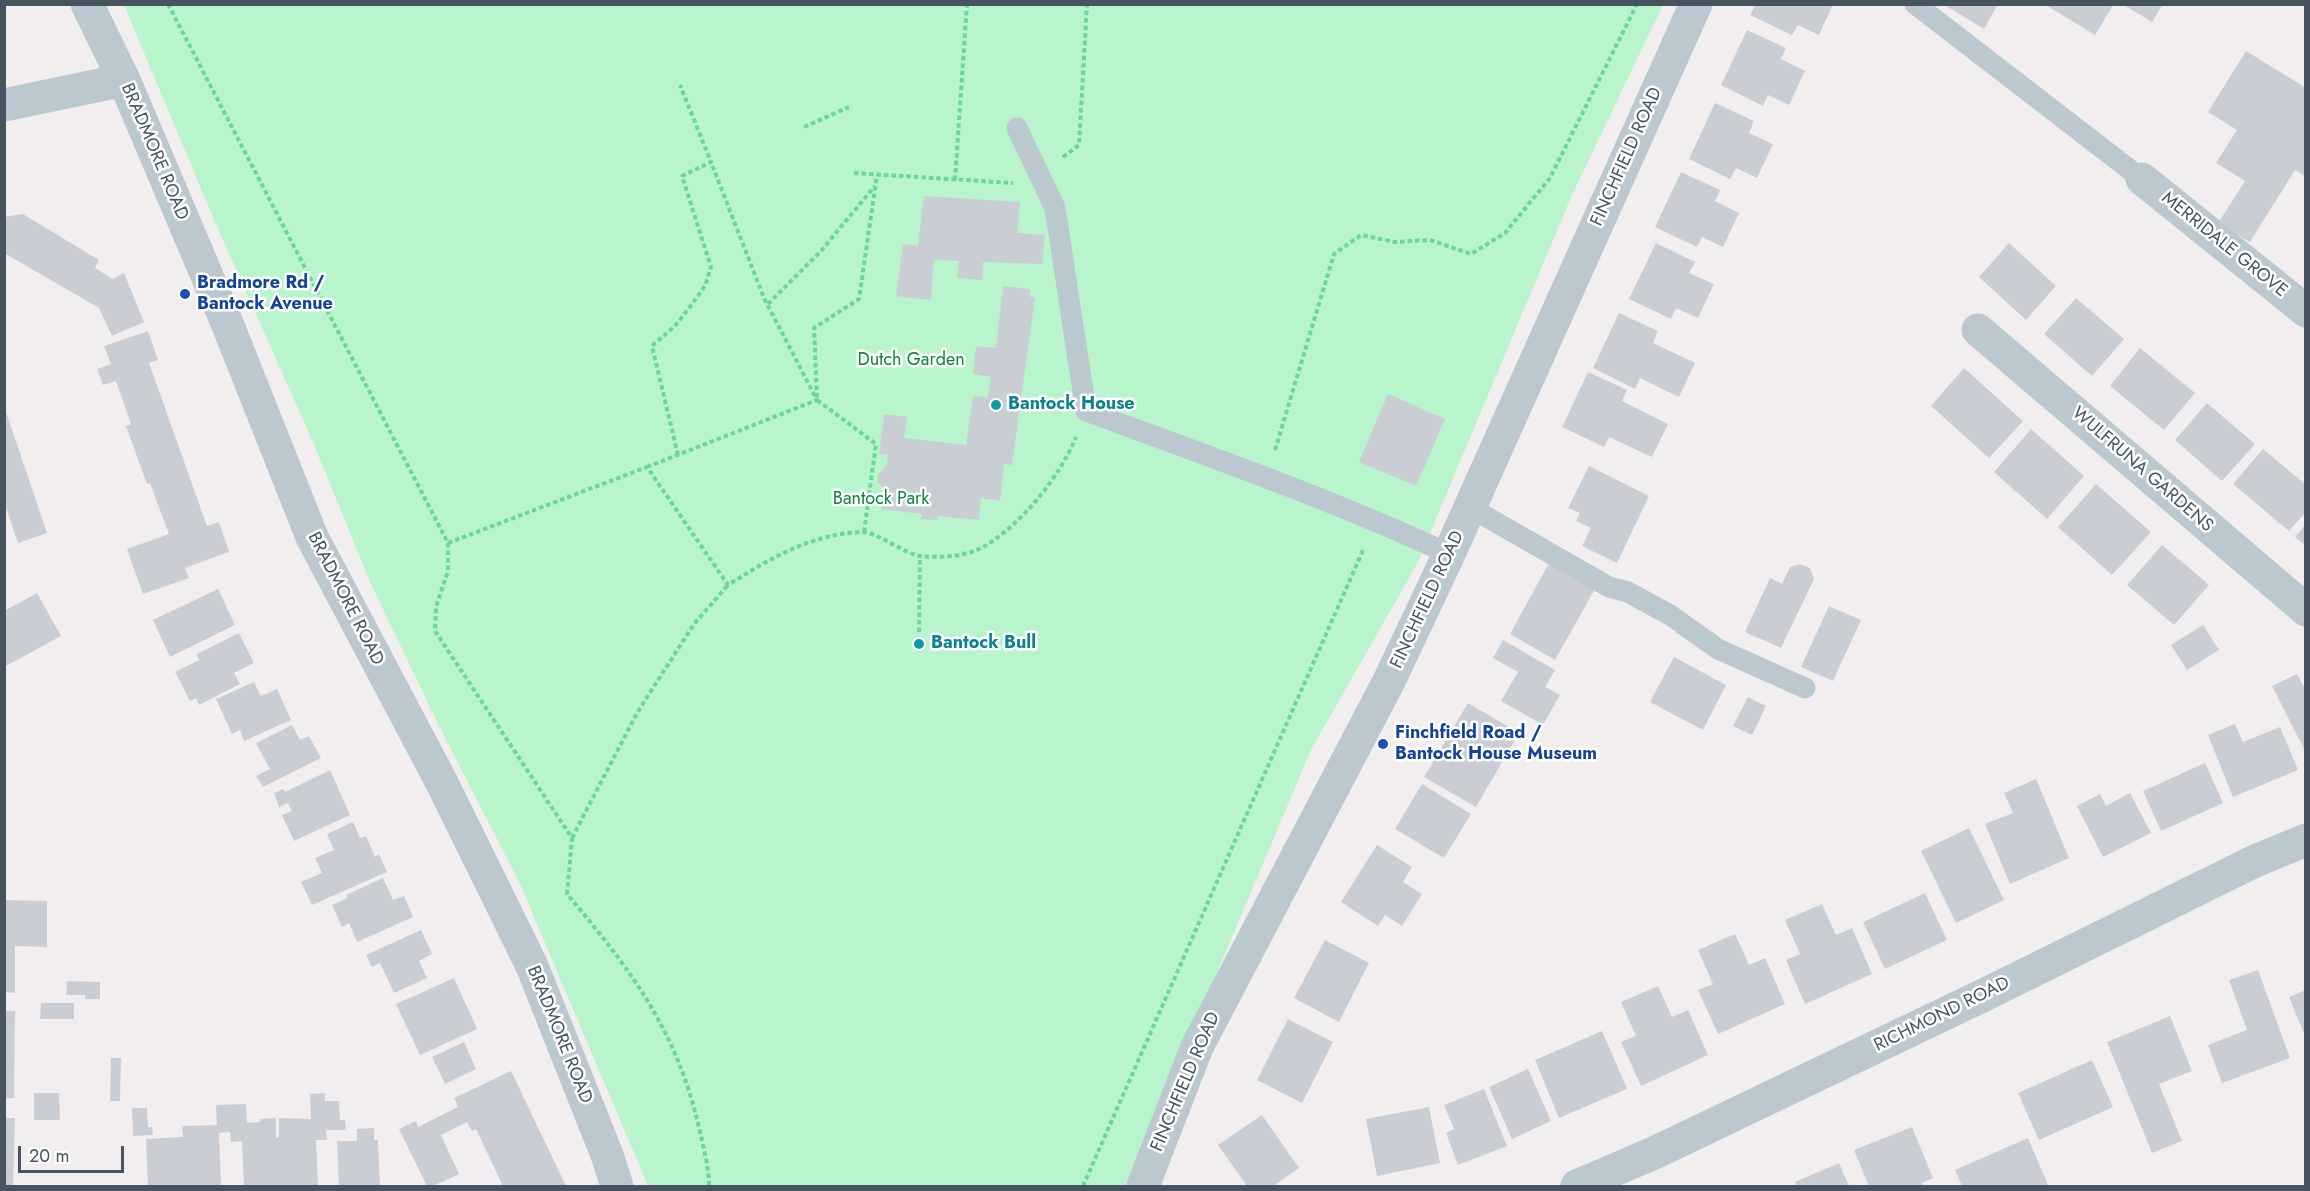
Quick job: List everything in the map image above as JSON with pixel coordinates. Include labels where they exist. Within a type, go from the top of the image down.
[{"type":"street","name":"BRADMORE ROAD","points":[[87,4],[124,80],[227,323],[312,537],[442,783],[532,966],[607,1155],[617,1186]]},
{"type":"street","name":"FINCHFIELD ROAD","points":[[1143,1186],[1197,1047],[1389,681],[1471,508],[1696,4]]},
{"type":"street","points":[[4,105],[124,80]]},
{"type":"street","name":"MERRIDALE GROVE","points":[[2142,179],[2306,311]]},
{"type":"street","name":"WULFRUNA GARDENS","points":[[1978,330],[2306,610]]},
{"type":"street","name":"RICHMOND ROAD","points":[[1577,1186],[1654,1153],[1984,995],[2255,861],[2306,840]]},
{"type":"lane","points":[[1915,4],[2142,179]]},
{"type":"lane","points":[[1017,128],[1055,208],[1086,411],[1267,476],[1376,520],[1449,554]]},
{"type":"lane","points":[[1471,508],[1609,587],[1628,592],[1670,615],[1718,649],[1805,688]]},
{"type":"path","points":[[168,4],[448,543],[448,570],[436,607],[435,631],[572,838]]},
{"type":"path","points":[[955,180],[967,4]]},
{"type":"path","points":[[854,173],[1026,184],[1040,175],[1079,145],[1087,4]]},
{"type":"path","points":[[1267,476],[1334,254],[1361,235],[1395,242],[1430,240],[1471,254],[1505,233],[1550,178],[1636,4]]},
{"type":"path","points":[[680,85],[768,304],[817,400],[876,444],[864,532]]},
{"type":"path","points":[[804,127],[849,107]]},
{"type":"path","points":[[678,454],[652,346],[675,326],[705,286],[711,267],[682,176],[711,162]]},
{"type":"path","points":[[817,400],[814,328],[859,299],[877,175]]},
{"type":"path","points":[[768,304],[820,252],[876,186]]},
{"type":"path","points":[[448,543],[817,400]]},
{"type":"path","points":[[709,1186],[709,1172],[696,1114],[678,1057],[652,1006],[614,950],[567,894],[572,838],[643,704],[694,624],[728,585],[772,556],[821,538],[864,532],[920,556],[950,557],[982,547],[1019,519],[1045,490],[1070,451],[1086,411]]},
{"type":"path","points":[[647,467],[728,585]]},
{"type":"path","points":[[1083,1186],[1376,520]]},
{"type":"path","points":[[919,632],[920,556]]},
{"type":"green space","name":"Bantock Park","points":[[124,5],[1663,5],[1572,195],[1417,564],[1311,750],[1197,1020],[1132,1186],[648,1186],[520,884],[436,720],[371,584],[312,440],[215,222]]},
{"type":"building","points":[[1756,4],[1833,4],[1819,35],[1798,25],[1792,35],[1750,15]]},
{"type":"building","points":[[1943,4],[1998,4],[1984,29]]},
{"type":"building","points":[[2044,4],[2114,4],[2095,35]]},
{"type":"building","points":[[2122,4],[2163,4],[2152,22]]},
{"type":"building","points":[[1747,30],[1786,48],[1781,59],[1805,71],[1789,105],[1768,95],[1763,106],[1721,85]]},
{"type":"building","points":[[2246,51],[2306,88],[2306,177],[2295,170],[2250,242],[2218,223],[2245,181],[2216,163],[2237,130],[2208,112]]},
{"type":"building","points":[[1715,103],[1754,121],[1749,133],[1773,144],[1757,178],[1736,168],[1730,179],[1689,159]]},
{"type":"building","points":[[1681,172],[1720,190],[1715,201],[1739,213],[1723,247],[1702,237],[1697,247],[1655,227]]},
{"type":"building","points":[[924,196],[1020,202],[1017,233],[1045,235],[1042,264],[983,262],[982,280],[957,278],[959,261],[934,260],[931,300],[896,296],[903,244],[918,246]]},
{"type":"building","points":[[23,214],[99,260],[95,268],[113,279],[124,273],[144,322],[112,336],[99,308],[4,253],[4,217]]},
{"type":"building","points":[[1656,243],[1695,262],[1689,273],[1714,284],[1698,318],[1676,308],[1671,319],[1629,299]]},
{"type":"building","points":[[2009,243],[2056,286],[2026,320],[1979,277]]},
{"type":"building","name":"Bantock House","points":[[1003,286],[1030,289],[1030,297],[1035,297],[1012,465],[1004,464],[1000,501],[981,498],[979,520],[938,516],[938,520],[921,519],[922,514],[881,509],[884,488],[878,483],[877,476],[887,464],[888,455],[879,454],[884,414],[907,417],[904,438],[966,445],[973,396],[988,397],[991,377],[973,374],[976,346],[996,348]]},
{"type":"building","points":[[2076,298],[2124,339],[2092,376],[2044,334]]},
{"type":"building","points":[[1619,313],[1658,331],[1653,343],[1695,363],[1679,397],[1640,378],[1635,389],[1593,368]]},
{"type":"building","points":[[148,331],[158,360],[149,363],[207,526],[219,522],[229,552],[185,568],[189,578],[143,594],[127,549],[169,534],[150,483],[147,484],[126,426],[131,424],[116,381],[103,385],[97,369],[111,364],[104,346]]},
{"type":"building","points":[[2140,348],[2195,393],[2164,430],[2110,386]]},
{"type":"building","points":[[1964,368],[2023,421],[1989,458],[1931,406]]},
{"type":"building","points":[[1588,372],[1627,390],[1622,401],[1668,424],[1652,457],[1609,437],[1604,447],[1562,427]]},
{"type":"building","points":[[1388,394],[1445,419],[1416,486],[1359,462]]},
{"type":"building","points":[[2207,403],[2255,444],[2222,481],[2175,440]]},
{"type":"building","points":[[5,409],[47,533],[18,543],[4,502]]},
{"type":"building","points":[[2031,429],[2084,476],[2047,519],[1994,472]]},
{"type":"building","points":[[2263,449],[2306,485],[2306,512],[2289,531],[2233,484]]},
{"type":"building","points":[[1589,466],[1649,496],[1617,563],[1582,546],[1591,528],[1576,521],[1580,513],[1568,508]]},
{"type":"building","points":[[2096,484],[2151,532],[2112,575],[2058,527]]},
{"type":"building","points":[[2306,524],[2306,546],[2295,537]]},
{"type":"building","points":[[2162,545],[2209,585],[2174,625],[2127,585]]},
{"type":"building","points":[[1549,563],[1595,589],[1555,660],[1510,634]]},
{"type":"building","points":[[1800,564],[1810,568],[1814,579],[1781,648],[1745,632],[1770,578],[1782,584],[1790,567]]},
{"type":"building","points":[[218,589],[235,625],[170,657],[153,620]]},
{"type":"building","points":[[37,593],[61,636],[4,667],[4,611]]},
{"type":"building","points":[[1829,606],[1861,620],[1833,681],[1801,667]]},
{"type":"building","points":[[2203,625],[2219,650],[2187,670],[2171,645]]},
{"type":"building","points":[[239,633],[254,663],[234,673],[240,684],[199,705],[196,698],[190,701],[175,672],[199,660],[197,654]]},
{"type":"building","points":[[1503,640],[1555,670],[1545,687],[1560,695],[1543,725],[1501,701],[1518,672],[1493,658]]},
{"type":"building","points":[[1674,657],[1726,685],[1703,730],[1650,702]]},
{"type":"building","points":[[2297,674],[2306,691],[2306,753],[2272,686]]},
{"type":"building","points":[[254,682],[261,696],[277,689],[291,720],[244,741],[240,730],[232,734],[216,699]]},
{"type":"building","points":[[1748,697],[1766,706],[1752,735],[1733,726]]},
{"type":"building","points":[[1468,703],[1519,733],[1476,807],[1424,777]]},
{"type":"building","points":[[2235,724],[2243,742],[2280,727],[2298,770],[2233,797],[2208,735]]},
{"type":"building","points":[[292,725],[300,740],[309,736],[321,758],[263,787],[256,776],[270,769],[256,743]]},
{"type":"building","points":[[2205,763],[2223,803],[2161,831],[2143,791]]},
{"type":"building","points":[[330,770],[350,815],[294,841],[282,815],[292,811],[288,803],[279,807],[274,793],[283,789],[285,792]]},
{"type":"building","points":[[2036,779],[2069,858],[2010,884],[1985,824],[2013,813],[2004,793]]},
{"type":"building","points":[[1422,784],[1471,814],[1444,858],[1395,829]]},
{"type":"building","points":[[2130,793],[2151,833],[2103,857],[2077,806],[2100,794],[2106,806]]},
{"type":"building","points":[[353,822],[360,838],[366,836],[375,857],[379,854],[387,872],[312,905],[301,882],[322,873],[315,858],[334,850],[327,834]]},
{"type":"building","points":[[1969,828],[2004,900],[1956,923],[1921,851]]},
{"type":"building","points":[[1377,845],[1412,867],[1403,882],[1422,894],[1402,926],[1385,915],[1378,926],[1341,902]]},
{"type":"building","points":[[383,878],[393,900],[404,896],[413,917],[357,942],[349,923],[342,927],[332,905],[347,898],[346,895]]},
{"type":"building","points":[[1925,893],[1947,940],[1885,969],[1863,922]]},
{"type":"building","points":[[4,900],[47,901],[47,947],[15,946],[15,993],[4,992]]},
{"type":"building","points":[[1822,904],[1836,935],[1852,928],[1872,974],[1805,1004],[1786,960],[1800,954],[1785,920]]},
{"type":"building","points":[[421,930],[432,954],[419,961],[427,978],[394,993],[380,963],[372,967],[366,955]]},
{"type":"building","points":[[1735,934],[1749,965],[1765,958],[1785,1004],[1718,1034],[1698,990],[1713,984],[1698,950]]},
{"type":"building","points":[[1325,940],[1369,963],[1339,1022],[1294,998]]},
{"type":"building","points":[[2258,970],[2290,1058],[2222,1083],[2208,1045],[2247,1030],[2229,980]]},
{"type":"building","points":[[454,978],[477,1029],[420,1055],[396,1004]]},
{"type":"building","points":[[67,981],[100,982],[100,999],[85,999],[85,995],[66,995]]},
{"type":"building","points":[[1658,986],[1672,1017],[1688,1010],[1708,1055],[1641,1086],[1621,1042],[1636,1036],[1621,1002]]},
{"type":"building","points":[[2306,990],[2306,1036],[2305,1036],[2289,997]]},
{"type":"building","points":[[41,1003],[74,1003],[74,1019],[40,1019]]},
{"type":"building","points":[[4,1011],[15,1011],[14,1098],[4,1098]]},
{"type":"building","points":[[2170,1016],[2192,1071],[2159,1084],[2182,1141],[2152,1153],[2107,1042]]},
{"type":"building","points":[[1288,1019],[1333,1042],[1302,1103],[1257,1080]]},
{"type":"building","points":[[1602,1031],[1627,1089],[1559,1118],[1535,1060]]},
{"type":"building","points":[[464,1042],[476,1069],[445,1084],[432,1057]]},
{"type":"building","points":[[111,1058],[121,1058],[120,1101],[110,1101]]},
{"type":"building","points":[[2092,1060],[2113,1107],[2039,1140],[2018,1093]]},
{"type":"building","points":[[1528,1069],[1551,1121],[1512,1139],[1489,1087]]},
{"type":"building","points":[[511,1071],[566,1186],[503,1186],[476,1129],[472,1131],[467,1122],[441,1135],[459,1174],[433,1186],[427,1186],[399,1129],[416,1121],[418,1127],[458,1107],[454,1098]]},
{"type":"building","points":[[1484,1089],[1507,1146],[1458,1165],[1446,1133],[1454,1129],[1444,1105]]},
{"type":"building","points":[[34,1093],[59,1093],[60,1120],[34,1120]]},
{"type":"building","points":[[325,1093],[325,1101],[339,1101],[340,1120],[345,1120],[346,1130],[326,1130],[327,1140],[316,1140],[318,1186],[244,1186],[242,1141],[231,1142],[230,1132],[219,1133],[221,1186],[148,1186],[146,1139],[183,1137],[182,1126],[217,1125],[216,1105],[246,1104],[247,1123],[260,1122],[259,1119],[276,1118],[276,1138],[279,1137],[279,1118],[311,1119],[310,1094]]},
{"type":"building","points":[[1429,1107],[1440,1163],[1377,1176],[1366,1119]]},
{"type":"building","points":[[132,1108],[147,1108],[148,1127],[152,1127],[153,1135],[133,1136]]},
{"type":"building","points":[[1262,1115],[1299,1168],[1273,1186],[1247,1186],[1218,1145]]},
{"type":"building","points":[[4,1118],[15,1118],[13,1186],[4,1186]]},
{"type":"building","points":[[1912,1127],[1933,1178],[1922,1183],[1923,1186],[1869,1186],[1854,1150]]},
{"type":"building","points":[[374,1128],[374,1140],[378,1140],[380,1186],[339,1186],[337,1141],[357,1141],[357,1129]]},
{"type":"building","points":[[2028,1138],[2048,1185],[1962,1186],[1955,1170]]},
{"type":"building","points":[[1839,1163],[1849,1186],[1797,1186],[1795,1182]]},
{"type":"place","name":"Bradmore Rd / Bantock Avenue","points":[[185,294]]},
{"type":"place","name":"Bantock House","points":[[996,405]]},
{"type":"place","name":"Bantock Bull","points":[[919,644]]},
{"type":"place","name":"Finchfield Road / Bantock House Museum","points":[[1383,744]]},
{"type":"park label","name":"Dutch Garden","points":[[911,361]]}]
